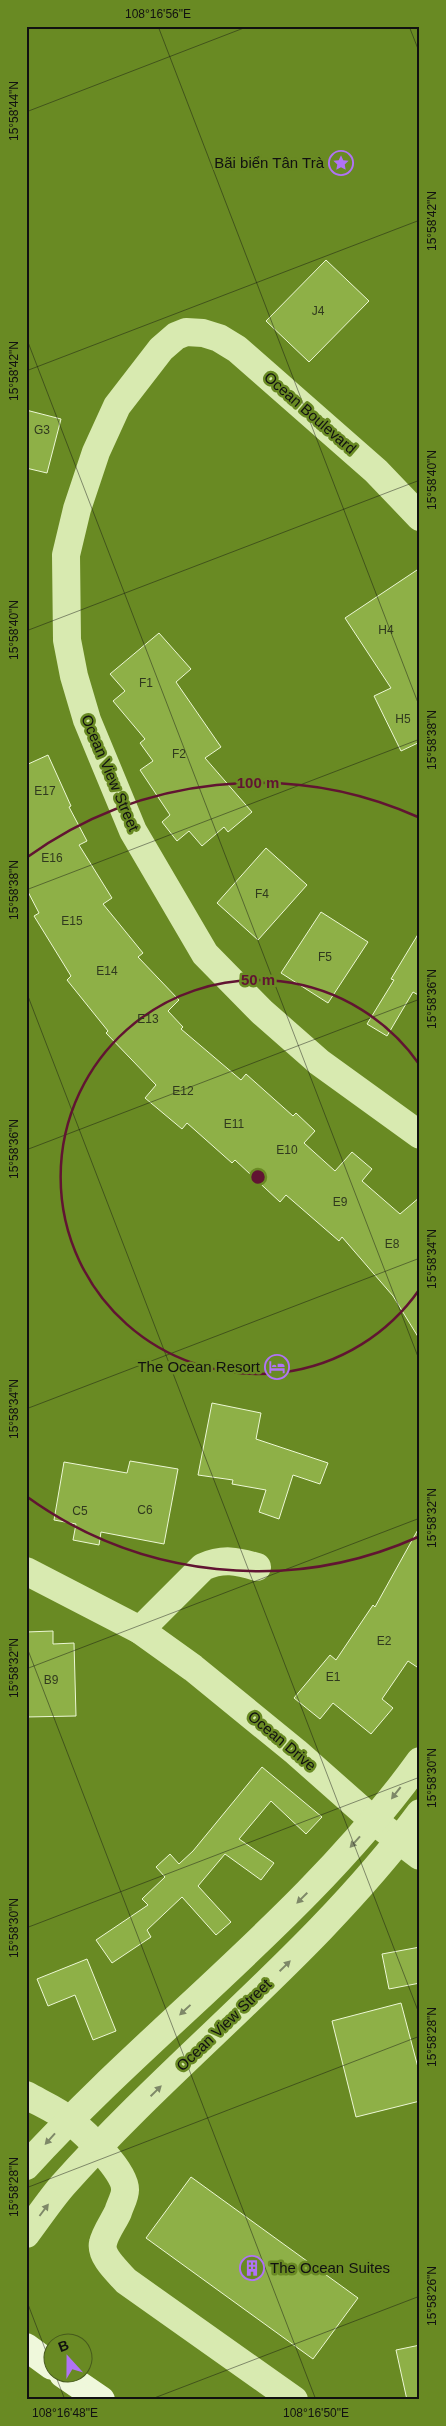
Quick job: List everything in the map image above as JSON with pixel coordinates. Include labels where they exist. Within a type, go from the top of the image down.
[{"type":"main road","points":[[26,2347],[42,2359]]},
{"type":"main road","points":[[78,2384],[101,2400]]},
{"type":"street","name":"Ocean Boulevard","points":[[186,332],[211,336],[237,349],[376,471],[420,517]]},
{"type":"street","name":"Ocean View Street","points":[[186,332],[176,336],[161,348],[117,406],[96,452],[77,509],[66,555],[67,640],[74,676],[87,720],[133,831],[205,954],[262,1012],[319,1062],[420,1134]]},
{"type":"street","points":[[140,1630],[204,1567],[216,1561],[232,1560],[257,1567]]},
{"type":"street","name":"Ocean Drive","points":[[26,1571],[140,1630],[193,1668],[296,1752],[374,1821],[409,1848]]},
{"type":"street","points":[[26,2166],[68,2119],[266,1935],[374,1821],[420,1762]]},
{"type":"street","name":"Ocean View Street","points":[[26,2234],[62,2187],[98,2148],[409,1848],[420,1813]]},
{"type":"street","points":[[26,2095],[68,2119],[98,2148],[116,2169],[124,2183],[125,2192],[103,2243],[104,2252],[126,2281],[294,2400]]},
{"type":"building","points":[[326,260],[369,301],[309,362],[266,321]]},
{"type":"building","points":[[26,410],[61,419],[47,473],[26,468]]},
{"type":"building","points":[[420,568],[420,742],[401,751],[374,696],[391,688],[345,618]]},
{"type":"building","points":[[159,633],[191,669],[176,682],[221,747],[205,758],[252,812],[228,832],[224,827],[202,846],[189,831],[177,841],[162,822],[170,815],[140,770],[153,761],[140,743],[145,739],[113,701],[125,691],[110,674]]},
{"type":"building","points":[[48,755],[71,806],[69,807],[87,841],[79,845],[112,898],[103,904],[143,953],[138,957],[179,1000],[168,1011],[183,1027],[181,1029],[241,1080],[246,1074],[293,1116],[296,1113],[315,1131],[304,1143],[335,1171],[352,1152],[372,1169],[362,1181],[400,1214],[420,1197],[420,1340],[393,1296],[342,1237],[339,1241],[286,1195],[280,1202],[235,1160],[232,1163],[187,1123],[182,1129],[145,1098],[156,1085],[106,1033],[108,1031],[67,980],[71,976],[34,916],[39,913],[26,888],[26,765]]},
{"type":"building","points":[[266,848],[307,885],[258,940],[217,903]]},
{"type":"building","points":[[321,912],[368,942],[328,1003],[281,973]]},
{"type":"building","points":[[420,931],[420,996],[413,992],[387,1036],[367,1024],[394,980],[391,979]]},
{"type":"building","points":[[212,1403],[261,1413],[256,1439],[328,1463],[320,1484],[293,1475],[279,1519],[259,1512],[266,1490],[232,1484],[233,1480],[198,1475]]},
{"type":"building","points":[[130,1461],[178,1469],[164,1544],[101,1532],[99,1545],[73,1540],[76,1524],[54,1520],[64,1462],[127,1473]]},
{"type":"building","points":[[420,1526],[420,1669],[408,1661],[382,1699],[393,1708],[371,1734],[333,1703],[320,1719],[294,1698],[330,1655],[336,1660],[373,1605],[375,1607]]},
{"type":"building","points":[[53,1631],[53,1644],[74,1643],[76,1716],[26,1717],[26,1632]]},
{"type":"building","points":[[262,1767],[322,1817],[306,1834],[271,1801],[239,1839],[274,1863],[261,1880],[225,1854],[198,1886],[231,1922],[216,1935],[182,1897],[147,1930],[151,1937],[112,1963],[96,1940],[148,1905],[142,1899],[165,1877],[156,1867],[170,1854],[179,1864],[193,1851]]},
{"type":"building","points":[[420,1947],[420,1983],[389,1989],[382,1954]]},
{"type":"building","points":[[87,1959],[116,2031],[93,2040],[75,1995],[48,2006],[37,1979]]},
{"type":"building","points":[[401,2003],[420,2075],[420,2101],[356,2117],[332,2021]]},
{"type":"building","name":"The Ocean Suites","points":[[191,2177],[358,2298],[313,2359],[146,2238]]},
{"type":"building","points":[[420,2345],[420,2400],[407,2400],[396,2350]]},
{"type":"place","name":"Bãi biển Tân Trà","points":[[341,163]]},
{"type":"place","name":"The Ocean Resort","points":[[277,1367]]},
{"type":"place","name":"The Ocean Suites","points":[[252,2268]]}]
